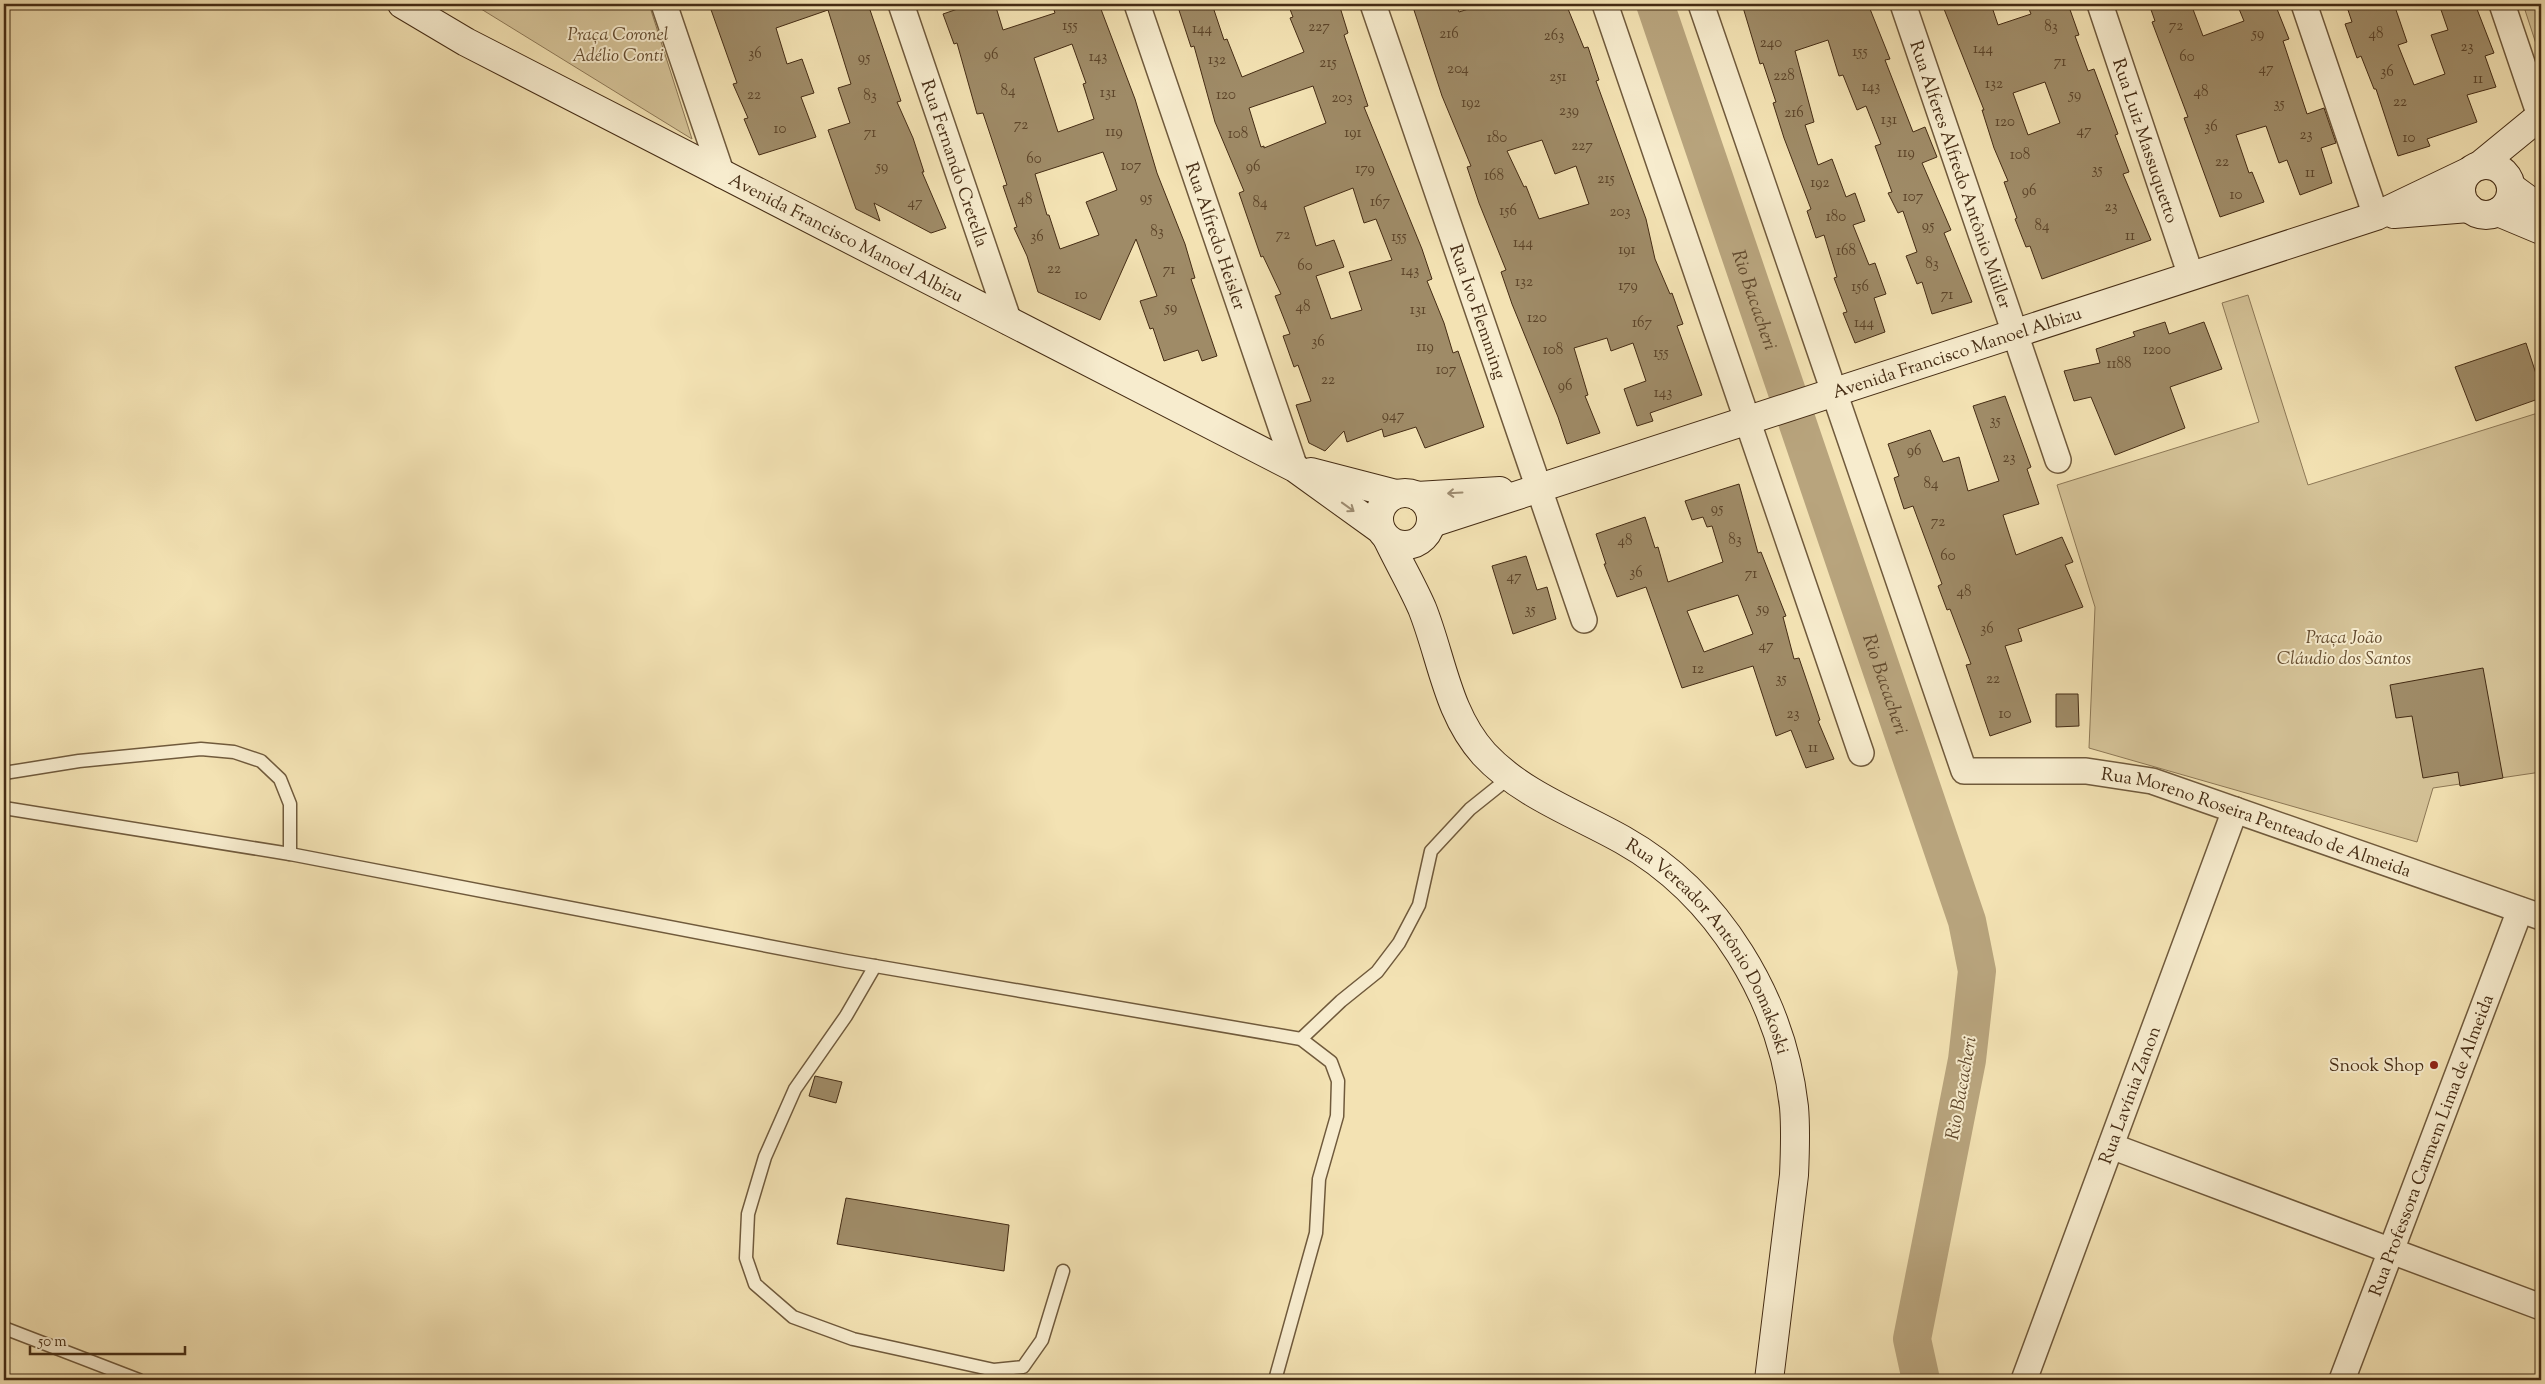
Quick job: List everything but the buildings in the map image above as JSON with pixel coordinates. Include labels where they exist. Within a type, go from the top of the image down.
[{"type":"street","name":"Avenida Francisco Manoel Albizu","points":[[402,4],[466,42],[1295,468],[1384,535]]},
{"type":"street","points":[[664,4],[722,175]]},
{"type":"street","name":"Rua Fernando Cretella","points":[[901,4],[1009,322]]},
{"type":"street","name":"Rua Alfredo Heisler","points":[[1137,4],[1295,468]]},
{"type":"street","name":"Rua Ivo Flemming","points":[[1373,4],[1584,620]]},
{"type":"street","points":[[1606,4],[1757,417],[1861,754]]},
{"type":"street","points":[[1701,4],[1828,394]]},
{"type":"street","name":"Rua Alferes Alfredo Antônio Müller","points":[[1903,4],[2058,460]]},
{"type":"street","name":"Rua Luiz Massuquetto","points":[[2100,4],[2191,276]]},
{"type":"street","points":[[2304,4],[2376,216]]},
{"type":"street","points":[[2498,212],[2508,202],[2510,182],[2518,154],[2541,116],[2502,4]]},
{"type":"street","name":"Avenida Francisco Manoel Albizu","points":[[1428,530],[1538,488],[2376,216],[2474,169],[2541,116]]},
{"type":"street","points":[[2541,209],[2510,182],[2496,166],[2474,169],[2464,179],[2461,194],[2468,208],[2482,215],[2498,212],[2541,230]]},
{"type":"street","name":"Avenida Francisco Manoel Albizu","points":[[2376,216],[2468,208]]},
{"type":"street","name":"Rua Moreno Roseira Penteado de Almeida","points":[[1828,394],[1964,771],[2053,770],[2120,775],[2152,781],[2530,914]]},
{"type":"street","name":"Avenida Francisco Manoel Albizu","points":[[1295,468],[1407,495],[1538,488]]},
{"type":"street","points":[[1407,495],[1429,507],[1428,530],[1418,543],[1403,546],[1384,535],[1379,513],[1382,505],[1407,495]]},
{"type":"street","name":"Rua Vereador Antônio Domakoski","points":[[1422,608],[1428,530]]},
{"type":"street","name":"Rua Vereador Antônio Domakoski","points":[[1384,535],[1422,608],[1446,686],[1460,719],[1482,752],[1510,777],[1625,841],[1674,876],[1697,898],[1739,952],[1755,980],[1780,1042],[1794,1108],[1796,1143],[1794,1176],[1769,1380]]},
{"type":"street","name":"Rua Lavínia Zanon","points":[[2024,1380],[2235,810]]},
{"type":"street","name":"Rua Professora Carmem Lima de Almeida","points":[[2342,1380],[2391,1251],[2530,914]]},
{"type":"street","points":[[2111,1146],[2541,1307]]},
{"type":"lane","points":[[4,773],[79,761],[201,749],[234,752],[261,761],[280,779],[290,804],[290,854]]},
{"type":"lane","points":[[1301,1039],[1341,1001],[1377,972],[1399,943],[1419,904],[1431,851],[1470,809],[1510,777]]},
{"type":"lane","points":[[4,808],[290,854],[875,966],[1301,1039],[1331,1062],[1338,1082],[1337,1116],[1319,1179],[1316,1233],[1275,1380]]},
{"type":"lane","points":[[875,966],[846,1016],[795,1090],[765,1157],[748,1214],[746,1258],[755,1284],[793,1316],[853,1340],[994,1370],[1023,1367],[1042,1340],[1063,1271]]},
{"type":"lane","points":[[4,1328],[139,1380]]},
{"type":"green space","name":"Praça Coronel Adélio Conti","points":[[473,4],[649,4],[692,139]]},
{"type":"green space","points":[[2523,4],[2541,4],[2541,59]]},
{"type":"green space","name":"Praça João Cláudio dos Santos","points":[[2248,295],[2308,485],[2541,412],[2541,772],[2433,788],[2417,842],[2089,748],[2095,607],[2057,485],[2259,422],[2222,303]]},
{"type":"waterway","name":"Rio Bacacheri","points":[[1655,4],[1967,921],[1977,971],[1967,1060],[1912,1339],[1921,1380]]},
{"type":"place","name":"Snook Shop","points":[[2434,1065]]}]
